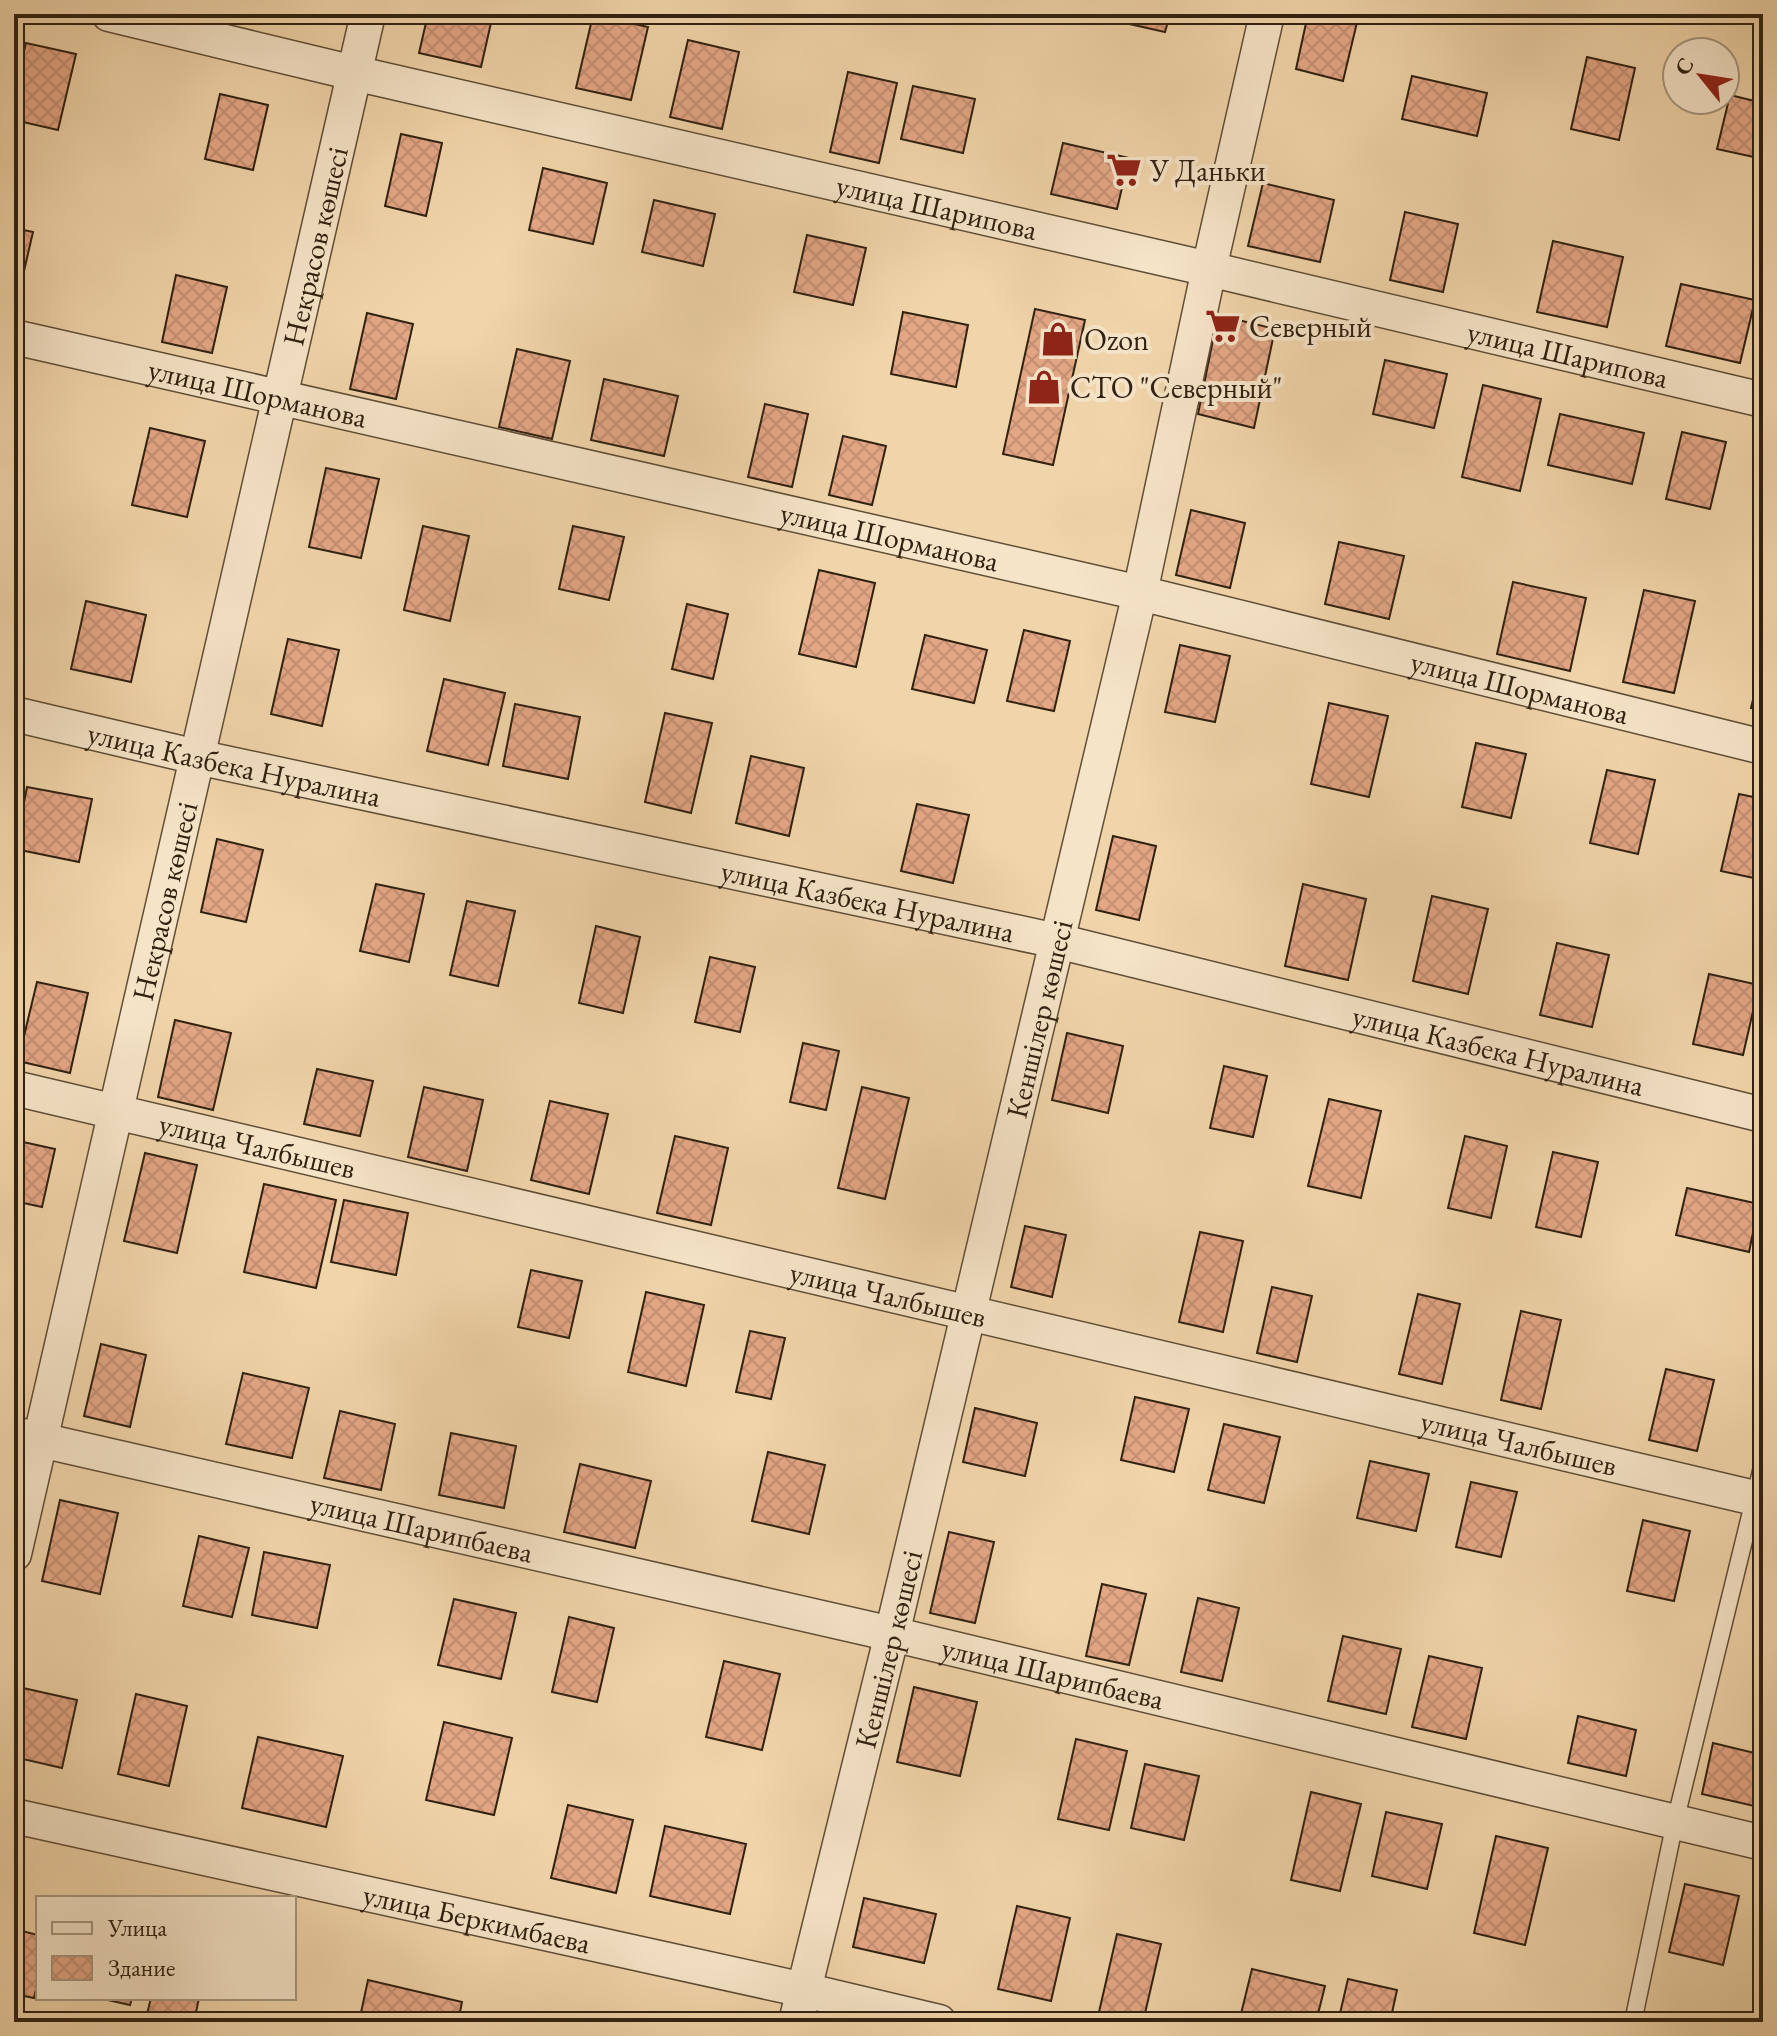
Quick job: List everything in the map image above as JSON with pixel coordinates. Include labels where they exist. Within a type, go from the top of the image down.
[{"type":"street","name":"улица Шарипова","points":[[109,14],[1763,400]]},
{"type":"street","name":"Некрасов көшесі","points":[[14,1554],[27,1437],[115,1112],[368,14]]},
{"type":"street","name":"Кеншілер көшесі","points":[[800,2006],[892,1634],[1140,593],[1267,14]]},
{"type":"street","name":"улица Шорманова","points":[[14,337],[1140,593],[1763,747]]},
{"type":"street","name":"улица Казбека Нуралина","points":[[14,714],[197,757],[1057,941],[1763,1115]]},
{"type":"street","name":"улица Чалбышев","points":[[14,1088],[1759,1499]]},
{"type":"street","name":"улица Шарипбаева","points":[[27,1437],[892,1634],[1763,1843]]},
{"type":"street","name":"улица Беркимбаева","points":[[14,1816],[800,2006],[939,2022]]},
{"type":"lane","points":[[1633,2022],[1675,1822],[1759,1499],[1763,1463]]},
{"type":"building","points":[[428,14],[493,14],[481,67],[419,53]]},
{"type":"building","points":[[1108,14],[1170,14],[1165,32],[1107,19]]},
{"type":"building","points":[[1308,14],[1359,14],[1343,81],[1296,69]]},
{"type":"building","points":[[593,15],[648,27],[631,100],[576,88]]},
{"type":"building","points":[[688,40],[739,52],[722,129],[670,117]]},
{"type":"building","points":[[26,43],[76,54],[58,130],[14,120],[14,94]]},
{"type":"building","points":[[1587,57],[1635,68],[1619,140],[1571,129]]},
{"type":"building","points":[[848,72],[897,83],[879,163],[830,152]]},
{"type":"building","points":[[1412,76],[1487,93],[1477,136],[1402,119]]},
{"type":"building","points":[[913,86],[975,99],[963,153],[901,139]]},
{"type":"building","points":[[220,94],[268,105],[253,170],[205,159]]},
{"type":"building","points":[[1741,98],[1763,103],[1763,159],[1717,149],[1725,116],[1741,116]]},
{"type":"building","points":[[401,134],[442,143],[426,216],[385,206]]},
{"type":"building","points":[[1063,143],[1129,158],[1117,209],[1051,194]]},
{"type":"building","points":[[543,168],[607,183],[593,244],[529,230]]},
{"type":"building","points":[[1263,183],[1334,200],[1320,262],[1248,246]]},
{"type":"building","points":[[654,200],[715,214],[703,266],[642,252]]},
{"type":"building","points":[[1405,212],[1458,224],[1443,292],[1390,280]]},
{"type":"building","points":[[14,228],[33,232],[15,310],[14,310]]},
{"type":"building","points":[[807,235],[866,248],[853,305],[794,292]]},
{"type":"building","points":[[1553,241],[1623,257],[1607,327],[1537,312]]},
{"type":"building","points":[[176,275],[227,287],[212,353],[162,342]]},
{"type":"building","points":[[1681,284],[1755,300],[1740,363],[1666,346]]},
{"type":"building","name":"СТО \"Северный\"","points":[[1035,309],[1085,320],[1053,465],[1003,454]]},
{"type":"building","points":[[903,312],[968,325],[956,387],[891,374]]},
{"type":"building","points":[[367,313],[413,324],[396,399],[350,389]]},
{"type":"building","points":[[1218,315],[1275,329],[1254,428],[1198,414]]},
{"type":"building","points":[[517,349],[570,361],[552,439],[499,427]]},
{"type":"building","points":[[1385,360],[1447,374],[1434,428],[1373,414]]},
{"type":"building","points":[[604,379],[678,396],[664,456],[591,440]]},
{"type":"building","points":[[1483,385],[1541,399],[1520,491],[1462,477]]},
{"type":"building","points":[[765,404],[808,414],[792,487],[748,477]]},
{"type":"building","points":[[1560,414],[1644,433],[1632,484],[1548,465]]},
{"type":"building","points":[[150,428],[205,441],[187,517],[132,505]]},
{"type":"building","points":[[1682,432],[1726,442],[1710,509],[1666,499]]},
{"type":"building","points":[[843,436],[886,446],[872,505],[829,495]]},
{"type":"building","points":[[326,468],[379,479],[361,558],[309,547]]},
{"type":"building","points":[[1191,510],[1245,523],[1230,588],[1176,575]]},
{"type":"building","points":[[423,526],[469,536],[450,621],[404,610]]},
{"type":"building","points":[[573,526],[624,537],[609,600],[559,589]]},
{"type":"building","points":[[1339,542],[1404,556],[1389,619],[1325,604]]},
{"type":"building","points":[[819,570],[875,583],[856,667],[799,654]]},
{"type":"building","points":[[1513,582],[1586,598],[1570,671],[1497,654]]},
{"type":"building","points":[[1644,590],[1695,601],[1674,693],[1623,682]]},
{"type":"building","points":[[86,601],[146,615],[131,682],[71,669]]},
{"type":"building","points":[[687,604],[728,614],[713,679],[672,669]]},
{"type":"building","points":[[1024,630],[1070,641],[1054,711],[1007,701]]},
{"type":"building","points":[[925,635],[987,650],[974,703],[912,689]]},
{"type":"building","points":[[288,639],[339,650],[322,726],[271,714]]},
{"type":"building","points":[[1180,645],[1230,656],[1215,722],[1165,712]]},
{"type":"building","points":[[1763,659],[1763,711],[1751,708]]},
{"type":"building","points":[[444,679],[505,693],[488,765],[427,751]]},
{"type":"building","points":[[1329,703],[1388,716],[1369,797],[1311,784]]},
{"type":"building","points":[[515,704],[580,717],[568,779],[503,766]]},
{"type":"building","points":[[665,713],[712,723],[691,813],[645,802]]},
{"type":"building","points":[[1476,743],[1526,754],[1511,818],[1462,807]]},
{"type":"building","points":[[751,756],[804,768],[789,836],[736,823]]},
{"type":"building","points":[[1607,770],[1655,780],[1638,854],[1590,843]]},
{"type":"building","points":[[27,787],[92,799],[79,862],[15,849]]},
{"type":"building","points":[[1739,794],[1763,799],[1763,880],[1721,871]]},
{"type":"building","points":[[917,804],[969,815],[953,883],[901,871]]},
{"type":"building","points":[[1113,836],[1156,846],[1139,920],[1096,910]]},
{"type":"building","points":[[217,839],[263,850],[246,922],[201,912]]},
{"type":"building","points":[[376,884],[424,894],[409,962],[360,951]]},
{"type":"building","points":[[1303,884],[1366,899],[1348,980],[1285,966]]},
{"type":"building","points":[[1432,896],[1488,909],[1468,994],[1413,981]]},
{"type":"building","points":[[467,901],[515,911],[498,986],[450,975]]},
{"type":"building","points":[[596,926],[640,937],[623,1013],[579,1003]]},
{"type":"building","points":[[1557,943],[1609,955],[1592,1027],[1540,1015]]},
{"type":"building","points":[[710,957],[755,967],[740,1032],[695,1022]]},
{"type":"building","points":[[1709,974],[1759,985],[1743,1055],[1693,1044]]},
{"type":"building","points":[[37,982],[88,993],[70,1073],[18,1061]]},
{"type":"building","points":[[175,1020],[231,1033],[213,1110],[158,1097]]},
{"type":"building","points":[[1067,1033],[1123,1046],[1108,1113],[1052,1100]]},
{"type":"building","points":[[803,1043],[839,1051],[826,1110],[790,1102]]},
{"type":"building","points":[[1224,1066],[1267,1076],[1253,1137],[1210,1128]]},
{"type":"building","points":[[317,1069],[373,1081],[360,1136],[304,1124]]},
{"type":"building","points":[[424,1087],[483,1100],[467,1171],[408,1157]]},
{"type":"building","points":[[862,1087],[909,1098],[885,1199],[838,1188]]},
{"type":"building","points":[[1329,1099],[1381,1111],[1361,1198],[1308,1186]]},
{"type":"building","points":[[550,1101],[608,1114],[589,1194],[531,1180]]},
{"type":"building","points":[[675,1136],[728,1148],[711,1225],[657,1213]]},
{"type":"building","points":[[1465,1136],[1507,1146],[1491,1218],[1448,1208]]},
{"type":"building","points":[[14,1140],[55,1149],[42,1207],[14,1201]]},
{"type":"building","points":[[1553,1152],[1598,1162],[1581,1237],[1536,1227]]},
{"type":"building","points":[[145,1153],[197,1165],[177,1253],[124,1241]]},
{"type":"building","points":[[264,1184],[336,1200],[316,1288],[244,1272]]},
{"type":"building","points":[[1687,1188],[1759,1204],[1749,1252],[1676,1235]]},
{"type":"building","points":[[344,1200],[408,1213],[396,1275],[331,1262]]},
{"type":"building","points":[[1025,1226],[1066,1235],[1052,1297],[1011,1287]]},
{"type":"building","points":[[1200,1232],[1243,1241],[1223,1332],[1179,1322]]},
{"type":"building","points":[[531,1270],[582,1281],[569,1338],[518,1327]]},
{"type":"building","points":[[1272,1287],[1312,1296],[1297,1362],[1257,1353]]},
{"type":"building","points":[[646,1292],[704,1305],[686,1386],[628,1372]]},
{"type":"building","points":[[1418,1294],[1460,1304],[1442,1384],[1399,1374]]},
{"type":"building","points":[[1521,1311],[1561,1320],[1541,1409],[1501,1400]]},
{"type":"building","points":[[750,1331],[785,1338],[771,1399],[736,1392]]},
{"type":"building","points":[[101,1344],[146,1355],[130,1427],[84,1416]]},
{"type":"building","points":[[1666,1369],[1714,1380],[1697,1451],[1649,1440]]},
{"type":"building","points":[[243,1373],[309,1388],[292,1458],[226,1444]]},
{"type":"building","points":[[1135,1397],[1189,1409],[1174,1472],[1121,1460]]},
{"type":"building","points":[[975,1408],[1037,1423],[1025,1476],[963,1462]]},
{"type":"building","points":[[340,1411],[395,1424],[381,1490],[324,1478]]},
{"type":"building","points":[[1224,1424],[1280,1437],[1264,1503],[1208,1490]]},
{"type":"building","points":[[451,1433],[516,1446],[504,1508],[439,1495]]},
{"type":"building","points":[[768,1452],[825,1465],[809,1534],[752,1521]]},
{"type":"building","points":[[1370,1461],[1429,1474],[1416,1531],[1357,1518]]},
{"type":"building","points":[[580,1464],[651,1481],[635,1548],[564,1532]]},
{"type":"building","points":[[1471,1482],[1517,1492],[1501,1557],[1456,1547]]},
{"type":"building","points":[[60,1500],[118,1513],[100,1594],[42,1581]]},
{"type":"building","points":[[1643,1520],[1690,1531],[1674,1601],[1627,1591]]},
{"type":"building","points":[[949,1532],[994,1542],[975,1623],[930,1613]]},
{"type":"building","points":[[199,1536],[249,1548],[232,1617],[183,1606]]},
{"type":"building","points":[[264,1552],[330,1565],[317,1628],[252,1615]]},
{"type":"building","points":[[1763,1583],[1763,1620],[1755,1618]]},
{"type":"building","points":[[1102,1584],[1146,1594],[1129,1665],[1086,1656]]},
{"type":"building","points":[[1198,1598],[1239,1608],[1222,1681],[1181,1672]]},
{"type":"building","points":[[454,1599],[516,1613],[501,1679],[438,1665]]},
{"type":"building","points":[[569,1617],[614,1628],[597,1702],[552,1692]]},
{"type":"building","points":[[1343,1636],[1401,1649],[1386,1714],[1328,1701]]},
{"type":"building","points":[[1429,1656],[1482,1668],[1466,1739],[1412,1727]]},
{"type":"building","points":[[724,1661],[780,1674],[762,1750],[706,1737]]},
{"type":"building","points":[[14,1686],[77,1700],[62,1768],[14,1757]]},
{"type":"building","points":[[914,1687],[977,1702],[960,1776],[897,1762]]},
{"type":"building","points":[[136,1694],[187,1706],[169,1786],[118,1774]]},
{"type":"building","points":[[1578,1716],[1636,1730],[1626,1776],[1568,1763]]},
{"type":"building","points":[[444,1722],[512,1738],[494,1815],[426,1800]]},
{"type":"building","points":[[258,1737],[343,1756],[326,1827],[242,1808]]},
{"type":"building","points":[[1076,1739],[1127,1751],[1109,1830],[1058,1819]]},
{"type":"building","points":[[1713,1743],[1763,1755],[1763,1808],[1702,1794]]},
{"type":"building","points":[[1145,1764],[1199,1776],[1184,1840],[1131,1828]]},
{"type":"building","points":[[1311,1792],[1361,1804],[1340,1891],[1291,1880]]},
{"type":"building","points":[[568,1805],[633,1820],[616,1893],[551,1878]]},
{"type":"building","points":[[1386,1812],[1442,1824],[1427,1889],[1372,1876]]},
{"type":"building","points":[[665,1826],[746,1844],[730,1914],[650,1896]]},
{"type":"building","points":[[1496,1836],[1548,1848],[1525,1945],[1474,1933]]},
{"type":"building","points":[[1685,1884],[1739,1896],[1723,1965],[1669,1952]]},
{"type":"building","points":[[864,1898],[936,1914],[924,1963],[853,1947]]},
{"type":"building","points":[[1017,1906],[1070,1918],[1051,2001],[998,1989]]},
{"type":"building","points":[[14,1929],[36,1934],[36,1990],[34,1998],[14,1994]]},
{"type":"building","points":[[1117,1934],[1161,1944],[1143,2022],[1099,2012]]},
{"type":"building","points":[[1252,1969],[1325,1986],[1316,2022],[1239,2022]]},
{"type":"building","points":[[1348,1979],[1397,1990],[1390,2022],[1338,2022]]},
{"type":"building","points":[[368,1980],[462,2002],[458,2022],[359,2022]]},
{"type":"building","points":[[108,2000],[131,2000],[130,2005]]},
{"type":"building","points":[[150,2000],[199,2000],[194,2022],[145,2022]]},
{"type":"place","name":"У Даньки","points":[[1124,170]]},
{"type":"place","name":"Северный","points":[[1223,326]]},
{"type":"place","name":"Ozon","points":[[1058,339]]},
{"type":"place","name":"СТО \"Северный\"","points":[[1044,387]]}]
